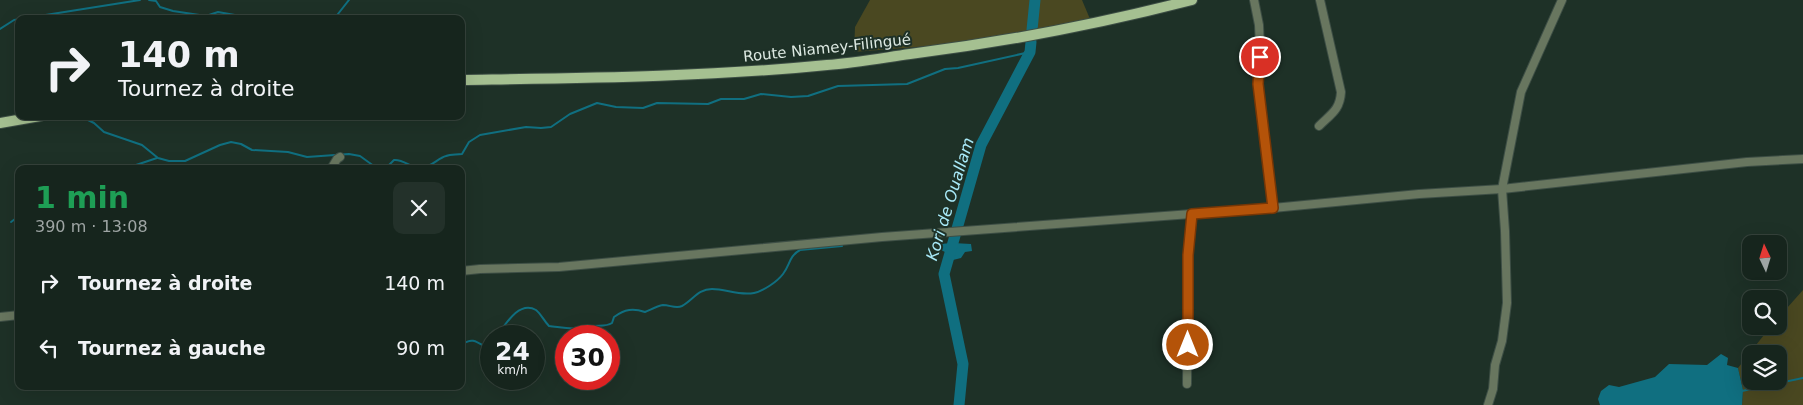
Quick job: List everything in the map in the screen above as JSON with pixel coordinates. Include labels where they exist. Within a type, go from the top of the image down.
[{"type":"main road","name":"Route Niamey-Filingué","points":[[465,80],[623,77],[758,71],[830,65],[991,44],[1050,33],[1192,0]]},
{"type":"main road","points":[[0,123],[17,120]]},
{"type":"street","points":[[1254,0],[1259,25],[1258,84],[1273,208]]},
{"type":"street","points":[[1319,126],[1338,108],[1341,92],[1320,0]]},
{"type":"street","points":[[1488,405],[1493,388],[1495,365],[1502,341],[1507,303],[1502,189],[1521,92],[1562,0]]},
{"type":"street","points":[[333,165],[340,158]]},
{"type":"street","points":[[465,271],[559,267],[882,237],[1502,189],[1747,162],[1803,159]]},
{"type":"street","points":[[1187,384],[1188,255],[1192,214]]},
{"type":"street","points":[[0,317],[15,315]]},
{"type":"shaded area","points":[[870,0],[1082,0],[1090,19],[954,44],[854,52],[855,27]]},
{"type":"shaded area","points":[[1803,290],[1803,405],[1742,405],[1743,390],[1787,390],[1787,345],[1756,345],[1764,335],[1787,335],[1787,308]]},
{"type":"shaded area","points":[[1742,363],[1742,386],[1738,368]]},
{"type":"water","points":[[939,244],[971,244],[972,251],[965,252],[961,258],[953,260],[949,254],[939,249]]},
{"type":"water","points":[[1721,354],[1728,358],[1727,365],[1738,368],[1743,390],[1742,405],[1600,405],[1598,399],[1601,391],[1609,385],[1619,387],[1655,377],[1669,364],[1707,365]]},
{"type":"waterway","points":[[46,15],[140,0]]},
{"type":"waterway","points":[[149,0],[156,1],[160,7],[173,11],[199,15]]},
{"type":"waterway","points":[[337,15],[349,0]]},
{"type":"waterway","name":"Kori de Ouallam","points":[[1032,30],[1035,0]]},
{"type":"waterway","points":[[209,15],[218,12],[235,15]]},
{"type":"waterway","points":[[185,15],[190,14]]},
{"type":"waterway","points":[[0,29],[15,20]]},
{"type":"waterway","name":"Kori de Ouallam","points":[[959,405],[963,364],[944,274],[981,145],[1030,52],[1031,42]]},
{"type":"waterway","points":[[430,165],[446,156],[462,154],[469,142],[480,135],[526,127],[551,127],[570,114],[597,103],[616,107],[643,108],[657,103],[708,104],[721,99],[744,99],[761,94],[791,97],[808,96],[838,86],[907,84],[945,69],[958,68],[1030,52]]},
{"type":"waterway","points":[[88,120],[104,132],[142,145],[158,158],[169,161],[185,161],[231,142],[241,144],[252,150],[288,152],[307,157],[349,154],[360,156],[372,165]]},
{"type":"waterway","points":[[136,165],[157,158]]},
{"type":"waterway","points":[[389,165],[394,160],[410,165]]},
{"type":"waterway","points":[[11,222],[15,219]]},
{"type":"waterway","points":[[505,325],[513,315],[524,308],[536,310],[549,326],[577,329],[610,324],[614,317],[629,310],[645,312],[663,305],[680,307],[707,289],[743,294],[754,293],[766,288],[777,280],[783,274],[794,255],[800,250],[842,246]]},
{"type":"waterway","points":[[465,343],[476,341],[480,344]]},
{"type":"waterway","points":[[1742,391],[1803,378]]},
{"type":"route","points":[[1188,345],[1188,255],[1192,214],[1273,208],[1258,84],[1260,57]]}]
